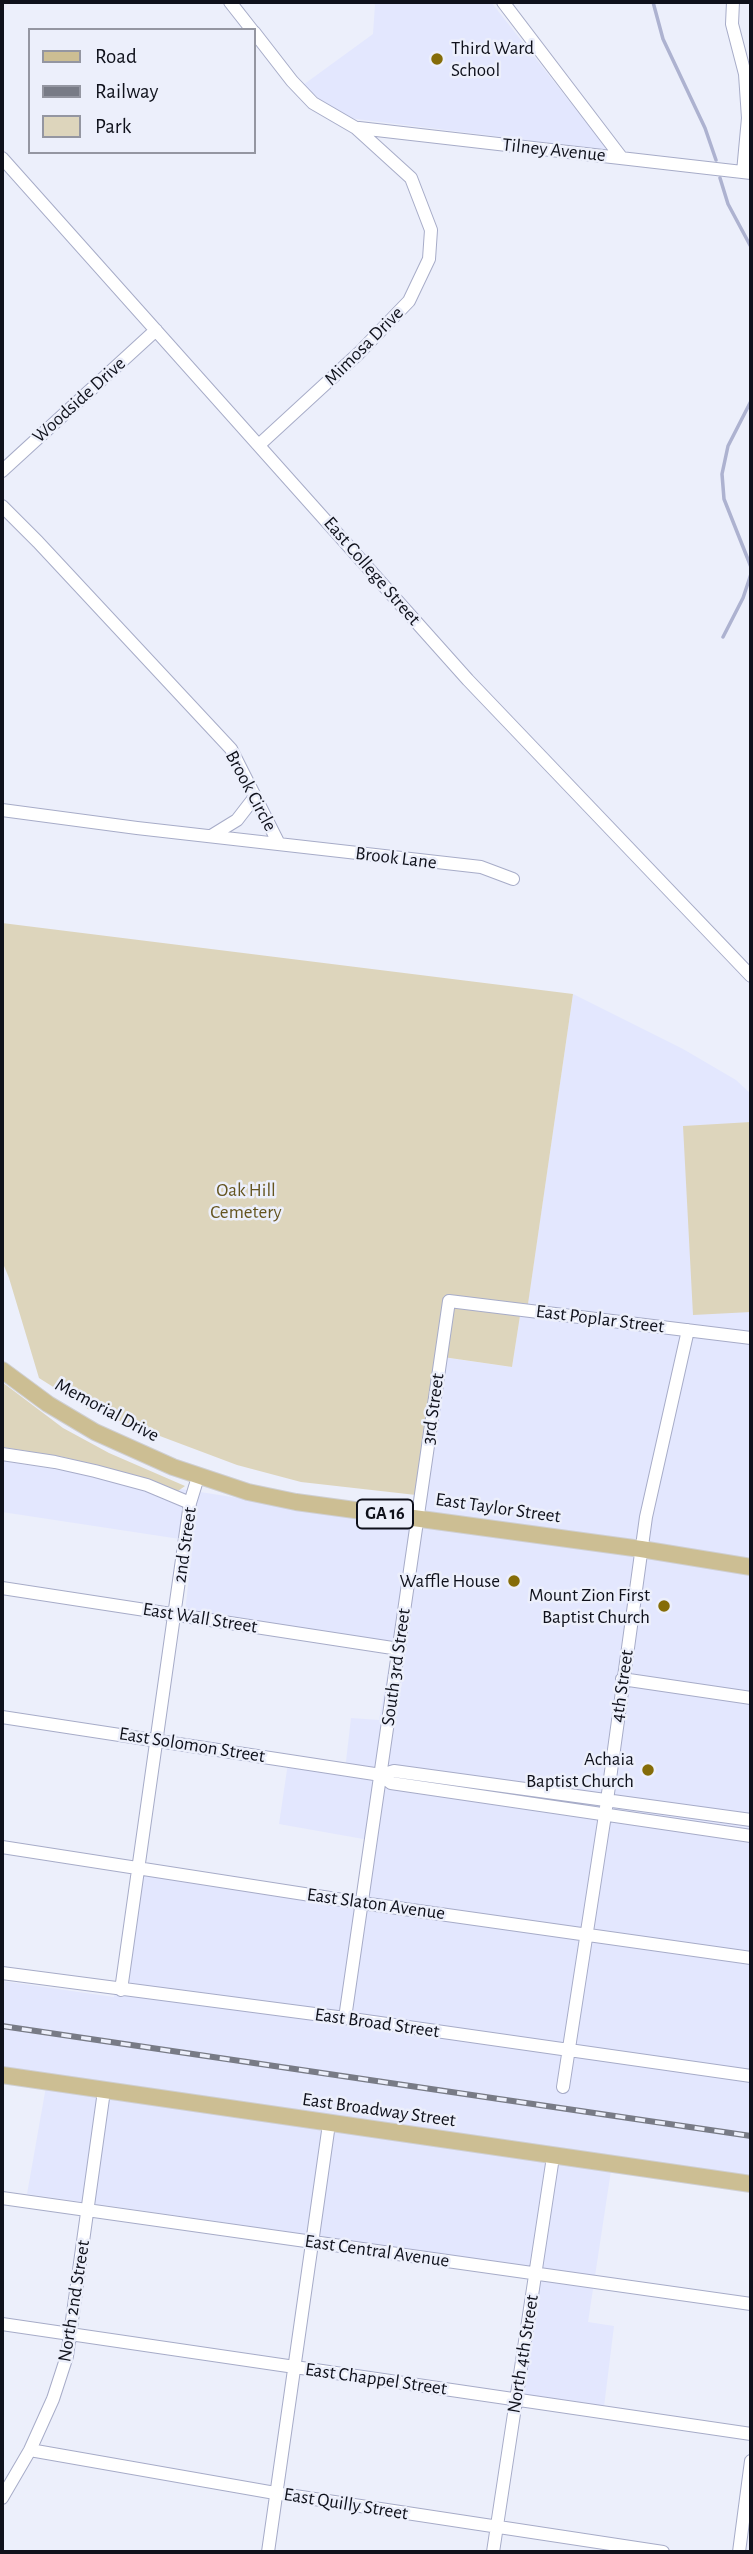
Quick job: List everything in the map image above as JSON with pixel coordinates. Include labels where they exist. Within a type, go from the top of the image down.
[{"type":"main road","name":"Memorial Drive","points":[[2,1370],[48,1404],[95,1432],[198,1477]]},
{"type":"main road","name":"East Taylor Street","points":[[198,1477],[271,1498],[641,1549],[751,1567]]},
{"type":"main road","name":"East Broadway Street","points":[[2,2075],[751,2185]]},
{"type":"street","points":[[230,2],[251,28]]},
{"type":"street","points":[[503,2],[621,157]]},
{"type":"street","points":[[733,2],[732,24],[745,74],[748,118],[747,173]]},
{"type":"street","points":[[256,35],[313,103],[356,128]]},
{"type":"street","name":"Tilney Avenue","points":[[356,128],[747,173]]},
{"type":"street","name":"Mimosa Drive","points":[[260,444],[359,354],[409,300],[429,259],[431,230],[411,178],[356,128]]},
{"type":"street","name":"East College Street","points":[[2,158],[468,680],[751,976]]},
{"type":"street","name":"Woodside Drive","points":[[2,471],[156,330]]},
{"type":"street","name":"Brook Circle","points":[[2,506],[230,749],[279,844]]},
{"type":"street","points":[[211,837],[237,820],[254,797]]},
{"type":"street","name":"Brook Circle","points":[[2,810],[279,844]]},
{"type":"street","name":"Brook Lane","points":[[279,844],[481,867],[513,879]]},
{"type":"street","name":"East Poplar Street","points":[[449,1301],[751,1338]]},
{"type":"street","name":"3rd Street","points":[[418,1518],[449,1301]]},
{"type":"street","name":"4th Street","points":[[563,2087],[605,1815],[646,1517],[688,1330]]},
{"type":"street","points":[[2,1454],[95,1471],[147,1485],[190,1503]]},
{"type":"street","name":"2nd Street","points":[[157,1740],[190,1503],[198,1477]]},
{"type":"street","name":"South 3rd Street","points":[[345,2018],[418,1518]]},
{"type":"street","name":"East Wall Street","points":[[2,1588],[399,1649]]},
{"type":"street","points":[[622,1679],[751,1698]]},
{"type":"street","name":"East Solomon Street","points":[[2,1717],[381,1775],[394,1771],[751,1821]]},
{"type":"street","points":[[121,1990],[157,1740]]},
{"type":"street","name":"East Solomon Street","points":[[381,1775],[391,1783],[751,1836]]},
{"type":"street","name":"East Slaton Avenue","points":[[2,1847],[362,1903],[751,1958]]},
{"type":"street","name":"East Broad Street","points":[[2,1973],[345,2018],[751,2076]]},
{"type":"street","name":"North 2nd Street","points":[[2,2498],[30,2450],[53,2399],[71,2335],[104,2091]]},
{"type":"street","points":[[268,2552],[292,2367],[329,2124]]},
{"type":"street","name":"North 4th Street","points":[[493,2552],[553,2157]]},
{"type":"street","name":"East Central Avenue","points":[[2,2198],[751,2304]]},
{"type":"street","name":"East Chappel Street","points":[[2,2324],[751,2434]]},
{"type":"street","name":"East Quilly Street","points":[[30,2450],[275,2493],[663,2552]]},
{"type":"street","points":[[739,2552],[751,2461]]},
{"type":"shaded area","name":"Third Ward School","points":[[373,2],[491,2],[608,150],[340,117],[303,85],[373,34]]},
{"type":"shaded area","points":[[573,994],[683,1049],[736,1080],[751,1094],[751,2184],[612,2164],[588,2322],[614,2326],[604,2407],[514,2393],[532,2267],[27,2194],[47,2081],[2,2074],[2,1981],[114,1997],[134,1861],[358,1897],[369,1840],[279,1824],[288,1763],[345,1770],[351,1718],[379,1720],[393,1644],[185,1612],[193,1541],[2,1512],[2,1461],[411,1525],[435,1356],[512,1367],[522,1303],[528,1303]]},
{"type":"green space","name":"Oak Hill Cemetery","points":[[2,923],[573,994],[528,1304],[522,1303],[512,1367],[436,1356],[416,1495],[301,1482],[237,1465],[88,1409],[39,1378],[2,1261]]},
{"type":"green space","points":[[751,1122],[751,1312],[693,1315],[683,1126]]},
{"type":"green space","points":[[2,1382],[63,1428],[109,1453],[185,1486],[178,1491],[122,1472],[63,1457],[2,1447]]},
{"type":"waterway","points":[[653,2],[663,39],[705,128],[716,160]]},
{"type":"waterway","points":[[720,178],[728,204],[751,247]]},
{"type":"waterway","points":[[751,401],[728,446],[722,474],[724,499],[751,567]]},
{"type":"waterway","points":[[723,637],[743,598],[751,574]]},
{"type":"railway","points":[[2,2026],[751,2136]]},
{"type":"place","name":"Third Ward School","points":[[437,59]]},
{"type":"place","name":"Waffle House","points":[[514,1581]]},
{"type":"place","name":"Mount Zion First Baptist Church","points":[[664,1606]]},
{"type":"place","name":"Achaia Baptist Church","points":[[648,1770]]}]
